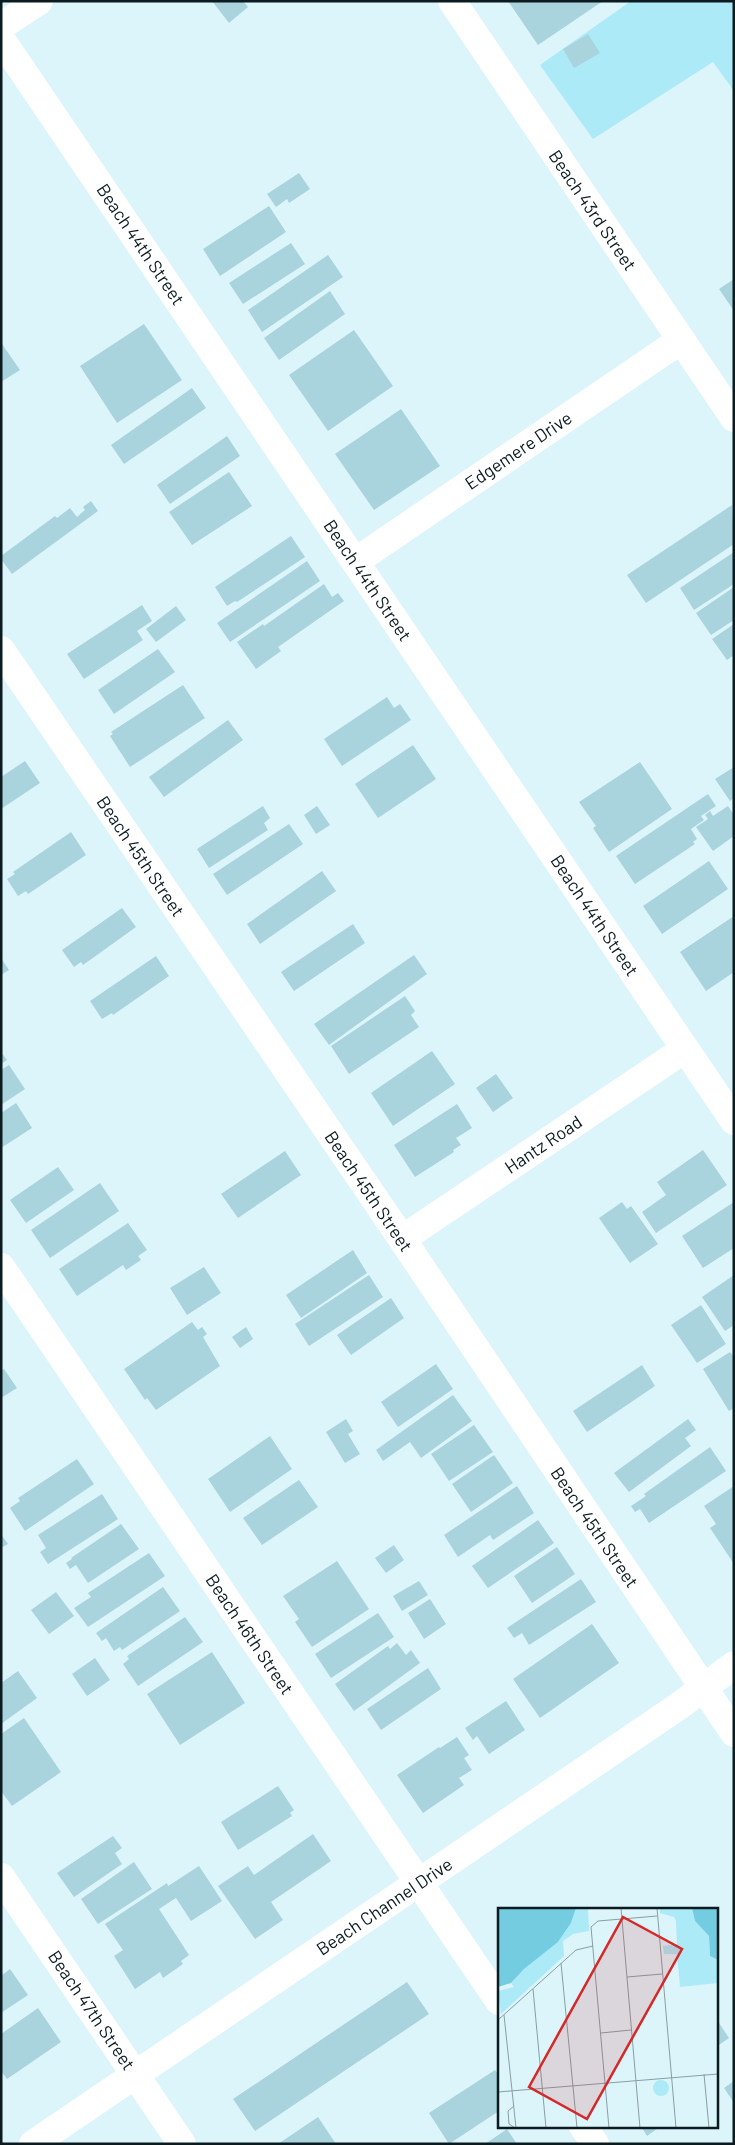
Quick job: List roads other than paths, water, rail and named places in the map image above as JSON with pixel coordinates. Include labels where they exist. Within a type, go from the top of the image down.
[{"type":"street","points":[[1,26],[39,1]]},
{"type":"street","name":"Beach 43rd Street","points":[[452,1],[734,418]]},
{"type":"street","name":"Beach 44th Street","points":[[1,39],[734,1121]]},
{"type":"street","name":"Edgemere Drive","points":[[356,561],[681,340]]},
{"type":"street","name":"Beach 45th Street","points":[[1,650],[402,1239],[734,1733]]},
{"type":"street","name":"Hantz Road","points":[[402,1239],[685,1049]]},
{"type":"street","name":"Beach 46th Street","points":[[1,1267],[498,2000]]},
{"type":"street","name":"Beach Channel Drive","points":[[32,2144],[703,1688],[734,1665]]},
{"type":"street","name":"Beach 47th Street","points":[[1,1877],[182,2144]]},
{"type":"street","points":[[584,2128],[595,2144]]}]
